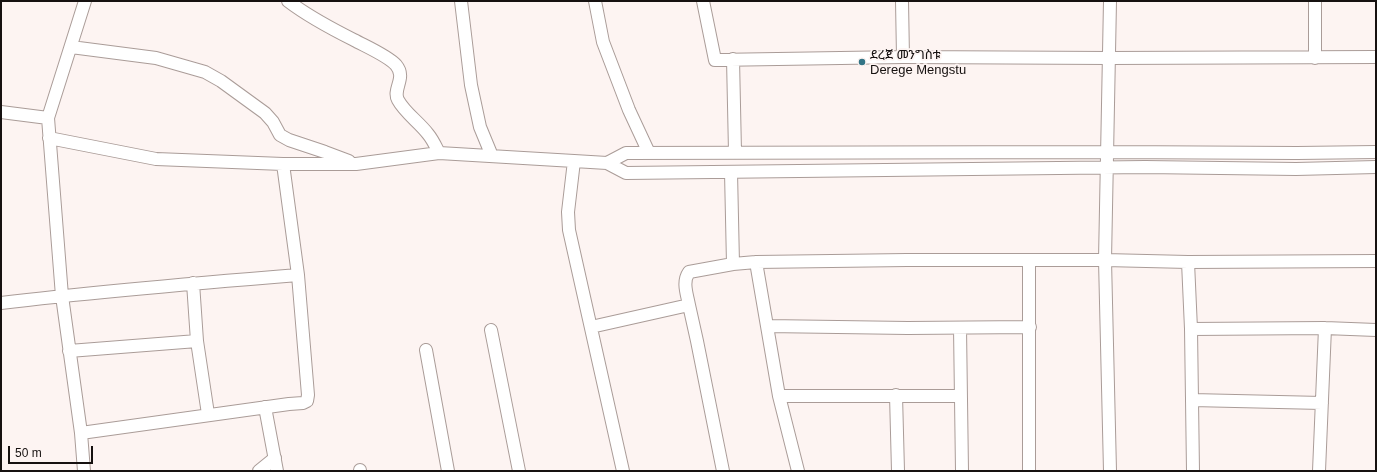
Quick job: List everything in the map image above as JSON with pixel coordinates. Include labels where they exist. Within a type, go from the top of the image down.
[{"type":"street","points":[[84,471],[81,433],[62,296],[48,118],[62,70],[72,47],[85,1]]},
{"type":"street","points":[[288,1],[306,15],[375,51],[395,64],[400,71],[401,79],[396,94],[397,99],[428,134],[439,153]]},
{"type":"street","points":[[461,1],[471,85],[480,127],[492,156]]},
{"type":"street","points":[[595,1],[603,42],[629,110],[649,153]]},
{"type":"street","points":[[703,1],[715,60],[903,57],[1376,57]]},
{"type":"street","points":[[902,1],[903,57]]},
{"type":"street","points":[[1110,1],[1108,168],[1105,260],[1110,471]]},
{"type":"street","points":[[1315,1],[1316,58]]},
{"type":"street","points":[[72,47],[156,58],[205,72],[265,113],[280,135],[289,140],[356,164]]},
{"type":"street","points":[[733,60],[735,152]]},
{"type":"street","points":[[1,112],[48,118]]},
{"type":"street","points":[[49,138],[156,159],[283,164],[356,164],[439,153],[607,163],[626,173],[1108,168],[1296,169],[1376,167]]},
{"type":"street","points":[[607,163],[626,152],[1376,152]]},
{"type":"street","points":[[574,161],[568,212],[569,230],[623,471]]},
{"type":"street","points":[[81,433],[208,414],[303,403],[307,400],[308,395],[298,276],[283,164]]},
{"type":"street","points":[[731,172],[733,264]]},
{"type":"street","points":[[723,471],[685,284],[686,277],[689,272],[733,264],[756,262],[907,260],[1105,260],[1188,262],[1376,261]]},
{"type":"street","points":[[1029,471],[1030,260]]},
{"type":"street","points":[[756,262],[779,396],[798,471]]},
{"type":"street","points":[[1188,262],[1190,282],[1193,471]]},
{"type":"street","points":[[1,303],[193,283],[298,276]]},
{"type":"street","points":[[193,283],[197,341],[208,414]]},
{"type":"street","points":[[591,327],[689,305]]},
{"type":"street","points":[[766,326],[908,328],[1030,327]]},
{"type":"street","points":[[960,328],[962,471]]},
{"type":"street","points":[[1191,329],[1325,328],[1376,330]]},
{"type":"street","points":[[1320,471],[1325,328]]},
{"type":"street","points":[[491,330],[519,471]]},
{"type":"street","points":[[69,350],[197,341]]},
{"type":"street","points":[[426,350],[448,471]]},
{"type":"street","points":[[896,395],[898,471]]},
{"type":"street","points":[[779,396],[961,396]]},
{"type":"street","points":[[1192,400],[1322,403]]},
{"type":"street","points":[[265,407],[277,471]]},
{"type":"street","points":[[259,471],[275,458]]},
{"type":"place","name":"ደረጀ መንግስቱ Derege Mengstu","points":[[862,62]]}]
